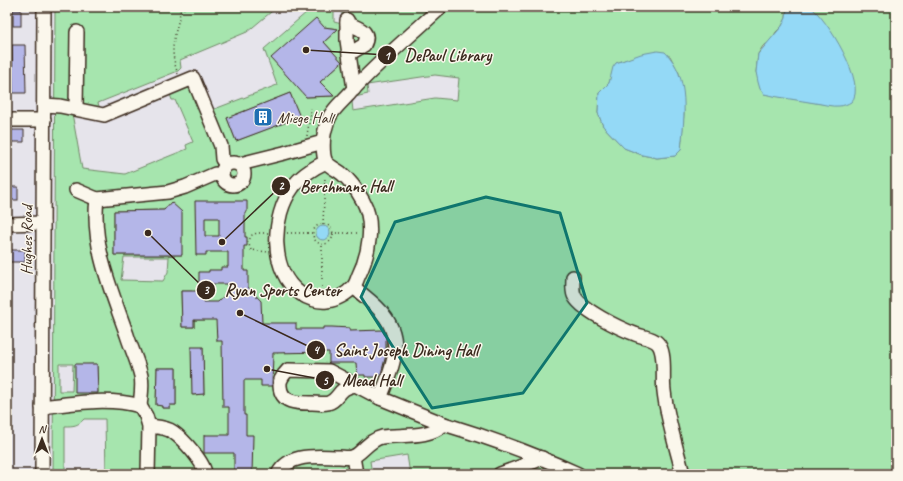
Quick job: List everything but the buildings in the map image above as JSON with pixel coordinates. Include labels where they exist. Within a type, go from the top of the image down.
[{"type":"street","name":"Hughes Road","points":[[42,474],[44,7]]},
{"type":"street","points":[[326,162],[304,175],[293,187],[282,208],[277,244],[282,268],[288,280],[296,290],[307,298],[322,302],[341,297],[354,287],[366,257],[370,234],[365,203],[354,186],[326,162],[322,142],[330,116],[365,76],[440,7]]},
{"type":"street","points":[[349,54],[364,45],[366,38],[365,34],[359,28],[347,22],[347,40],[349,54],[354,89]]},
{"type":"street","points":[[76,109],[77,32]]},
{"type":"street","points":[[44,105],[60,106],[104,115],[193,78],[221,146],[226,182],[229,184],[232,185],[240,183],[244,178],[245,174],[243,167],[240,164]]},
{"type":"street","points":[[7,120],[44,120]]},
{"type":"street","points":[[76,190],[97,199],[168,192],[185,187],[224,170],[233,162],[240,164],[322,142]]},
{"type":"street","points":[[97,199],[95,212],[97,234],[106,275],[141,376],[142,394],[140,406],[146,416],[149,426],[148,474]]},
{"type":"street","points":[[7,224],[43,223]]},
{"type":"street","points":[[573,276],[574,295],[579,302],[600,317],[634,334],[654,340],[659,344],[662,352],[664,389],[668,415],[683,474]]},
{"type":"street","points":[[354,287],[383,313],[392,327],[396,341],[389,378],[380,398]]},
{"type":"street","points":[[356,386],[350,386],[341,390],[337,397],[329,403],[294,403],[284,397],[281,393],[280,380],[283,374],[288,370],[329,371],[380,398],[444,424],[492,439],[542,458],[578,474]]},
{"type":"street","points":[[42,407],[86,401],[130,403],[140,406]]},
{"type":"street","points":[[278,474],[283,466],[302,457],[353,457],[372,441],[377,439],[428,433],[438,430],[444,424]]},
{"type":"street","points":[[149,426],[162,428],[173,432],[201,462],[205,469],[205,474]]},
{"type":"street","points":[[353,457],[356,474]]},
{"type":"street","points":[[500,474],[542,458]]},
{"type":"path","points":[[181,7],[172,44],[175,68],[181,83]]},
{"type":"path","points":[[180,14],[185,7]]},
{"type":"path","points":[[308,146],[307,134],[311,116],[311,108]]},
{"type":"path","points":[[323,224],[326,162]]},
{"type":"path","points":[[323,224],[331,228],[332,233],[328,241],[322,243],[317,241],[313,233],[318,226],[323,224]]},
{"type":"path","points":[[332,233],[370,234]]},
{"type":"path","points":[[322,243],[322,302]]},
{"type":"highlighted area","points":[[486,197],[560,213],[587,303],[523,393],[432,408],[361,297],[395,222]]},
{"type":"green space","points":[[55,7],[277,7],[247,32],[180,60],[181,68],[178,71],[98,103],[104,121],[72,113],[82,169],[125,174],[187,149],[186,145],[193,142],[175,100],[172,100],[166,84],[196,72],[212,110],[277,85],[264,49],[307,12],[303,7],[334,7],[334,22],[342,24],[342,7],[377,7],[383,10],[384,7],[787,7],[786,18],[782,26],[770,42],[763,46],[758,54],[756,72],[764,94],[823,104],[813,9],[810,7],[896,7],[896,474],[410,474],[407,455],[370,461],[372,474],[106,474],[105,419],[84,419],[75,425],[65,426],[65,474],[53,474]],"holes":[[[324,27],[338,29],[324,42],[342,62],[320,82],[333,96],[306,97]],[[670,56],[679,73],[684,113],[681,150],[675,156],[657,158],[642,155],[624,148],[603,126],[598,113],[599,93],[609,83],[616,63],[625,60]],[[435,75],[459,78],[457,100],[435,98],[353,111],[352,102],[355,97],[368,94],[367,85]],[[290,93],[299,117],[236,141],[227,118]],[[164,210],[181,255],[114,255],[114,211]],[[124,257],[169,257],[168,272],[163,281],[121,280]],[[181,291],[192,291],[192,296],[204,296],[205,320],[194,320],[194,327],[182,327]],[[203,347],[204,394],[193,395]],[[59,364],[73,364],[72,391],[59,391]],[[97,364],[98,392],[75,365]],[[157,368],[176,368],[176,405],[170,405],[170,408],[162,408],[162,406],[156,405]]]},
{"type":"water","points":[[787,7],[810,7],[817,13],[835,37],[850,68],[854,82],[855,94],[851,102],[842,106],[830,106],[764,94],[760,89],[756,72],[758,54],[782,26],[786,18]]},
{"type":"water","points":[[657,51],[665,52],[679,73],[684,98],[684,112],[681,150],[675,156],[657,158],[642,155],[624,148],[603,126],[598,113],[599,93],[609,83],[613,67],[616,63],[641,54]]},
{"type":"water","points":[[320,226],[326,226],[330,230],[330,236],[326,240],[320,240],[316,236],[316,230]]},
{"type":"place","name":"DePaul Library","points":[[306,50]]},
{"type":"place","name":"Miege Hall","points":[[263,117]]},
{"type":"place","name":"Ryan Sports Center","points":[[148,233]]},
{"type":"place","name":"Berchmans Hall","points":[[222,242]]},
{"type":"place","name":"Saint Joseph Dining Hall","points":[[240,313]]},
{"type":"place","name":"Mead Hall","points":[[267,369]]}]
